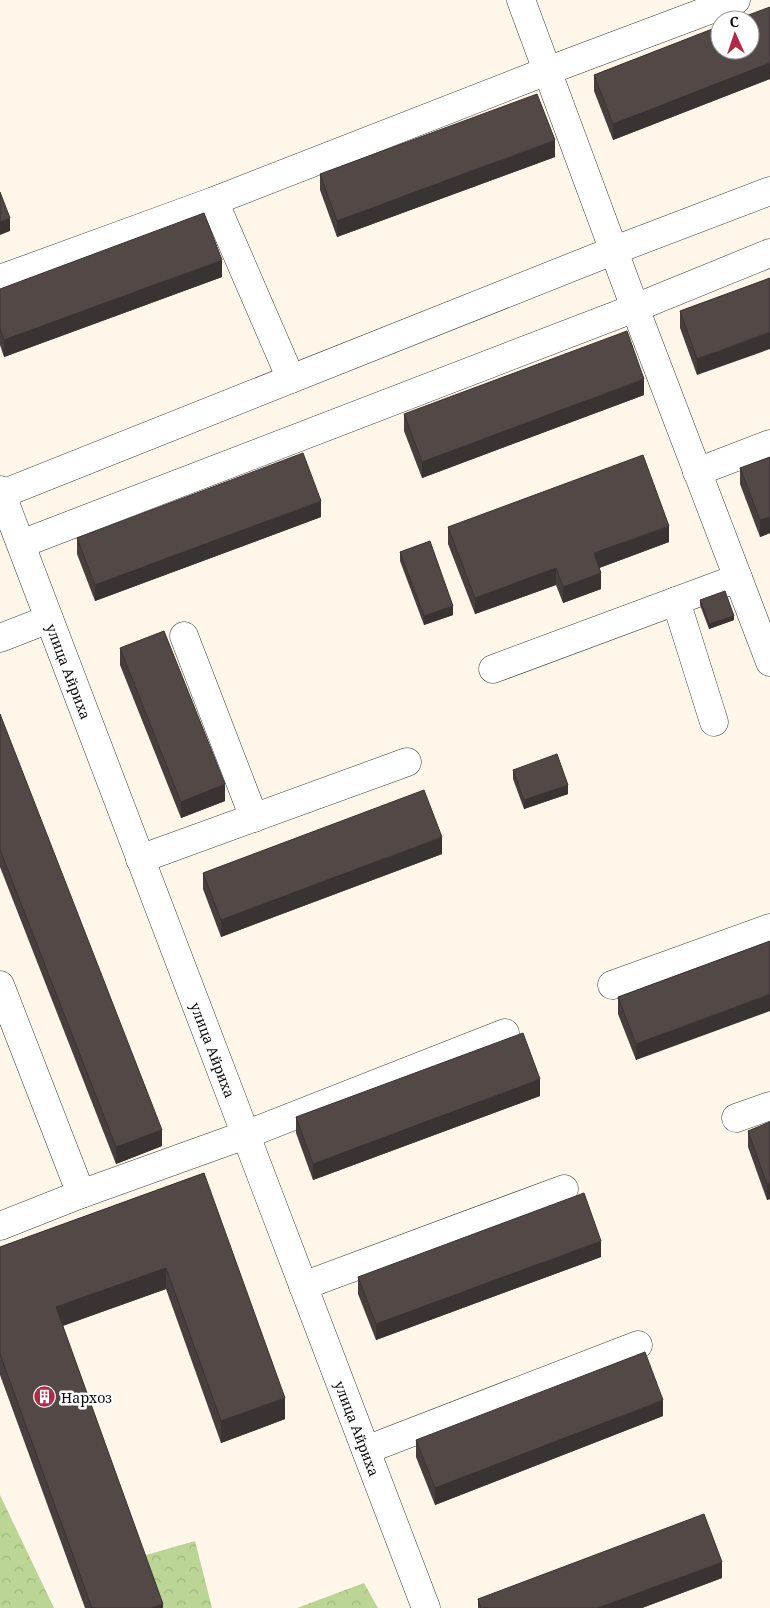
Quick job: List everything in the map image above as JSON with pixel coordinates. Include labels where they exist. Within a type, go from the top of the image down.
[{"type":"street","points":[[521,0],[635,308],[738,578],[763,624],[770,662]]},
{"type":"street","points":[[0,279],[214,201],[547,71],[736,0]]},
{"type":"street","points":[[1,492],[615,250],[770,191]]},
{"type":"street","points":[[214,201],[291,379]]},
{"type":"street","points":[[21,544],[635,308],[770,253]]},
{"type":"street","points":[[698,472],[770,444]]},
{"type":"street","name":"улица Айриха","points":[[1,492],[426,1608]]},
{"type":"street","points":[[493,669],[738,578]]},
{"type":"street","points":[[676,601],[714,722]]},
{"type":"street","points":[[0,638],[50,619]]},
{"type":"street","points":[[184,636],[254,818]]},
{"type":"street","points":[[140,858],[407,762]]},
{"type":"street","points":[[612,985],[770,928]]},
{"type":"street","points":[[0,985],[81,1194]]},
{"type":"street","points":[[0,1226],[245,1134],[505,1033]]},
{"type":"street","points":[[736,1118],[770,1106]]},
{"type":"street","points":[[303,1286],[564,1189]]},
{"type":"street","points":[[366,1450],[638,1345]]},
{"type":"green space","points":[[0,1495],[54,1608],[0,1608]]},
{"type":"green space","points":[[195,1541],[212,1608],[157,1608],[139,1557]]},
{"type":"green space","points":[[364,1583],[378,1608],[297,1608]]},
{"type":"building","points":[[770,7],[770,63],[613,124],[594,75],[710,30],[710,60],[760,60],[760,11]]},
{"type":"building","points":[[537,94],[555,140],[337,221],[320,174]]},
{"type":"building","points":[[0,192],[10,218],[0,222]]},
{"type":"building","points":[[204,213],[222,260],[4,340],[0,329],[0,289]]},
{"type":"building","points":[[770,278],[770,332],[697,359],[680,311]]},
{"type":"building","points":[[627,331],[644,379],[422,462],[404,414]]},
{"type":"building","points":[[303,453],[321,501],[95,585],[77,538]]},
{"type":"building","points":[[643,455],[669,526],[594,553],[601,573],[563,587],[556,568],[475,598],[448,527]]},
{"type":"building","points":[[770,457],[770,517],[760,520],[740,468]]},
{"type":"building","points":[[430,541],[453,606],[424,616],[400,552]]},
{"type":"building","points":[[725,591],[734,616],[709,624],[700,600]]},
{"type":"building","points":[[164,631],[225,784],[181,802],[120,648]]},
{"type":"building","points":[[0,714],[162,1130],[116,1147],[0,850]]},
{"type":"building","points":[[557,754],[568,785],[524,800],[513,770]]},
{"type":"building","points":[[424,790],[442,837],[221,920],[203,873]]},
{"type":"building","points":[[770,941],[770,994],[636,1044],[618,997]]},
{"type":"building","points":[[523,1033],[540,1079],[313,1164],[296,1117]]},
{"type":"building","points":[[770,1122],[770,1183],[767,1184],[748,1131]]},
{"type":"building","name":"Нархоз","points":[[204,1173],[285,1398],[221,1421],[166,1268],[56,1307],[163,1604],[151,1608],[92,1608],[0,1354],[0,1247]]},
{"type":"building","points":[[584,1193],[601,1241],[376,1324],[358,1277]]},
{"type":"building","points":[[645,1352],[663,1400],[435,1488],[416,1440]]},
{"type":"building","points":[[704,1514],[722,1562],[598,1608],[481,1608],[478,1599]]},
{"type":"place","name":"Нархоз","points":[[45,1397]]}]
